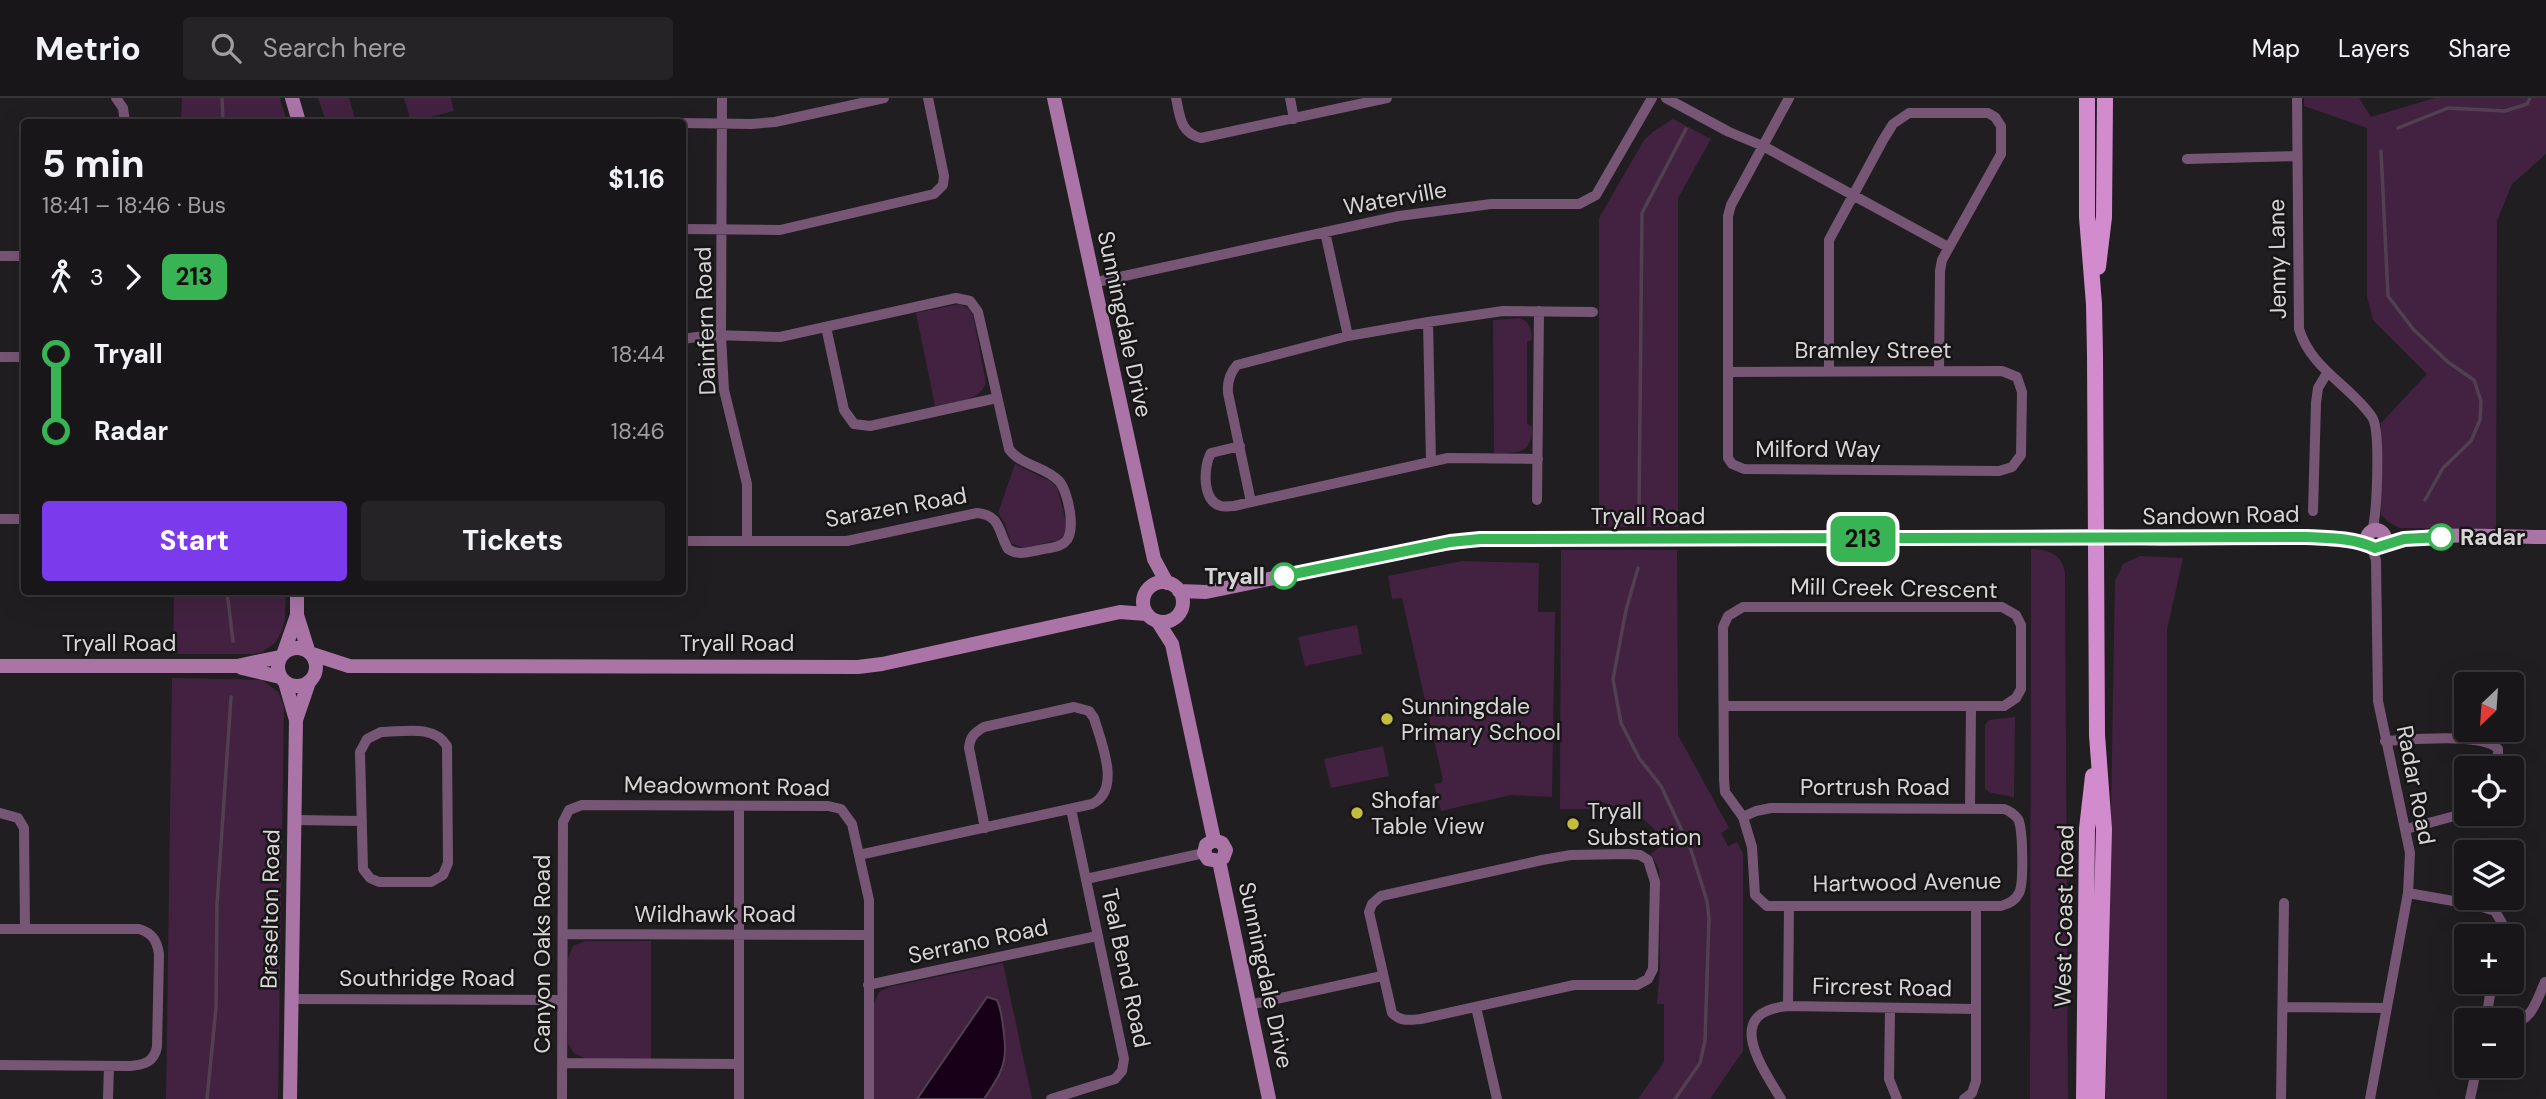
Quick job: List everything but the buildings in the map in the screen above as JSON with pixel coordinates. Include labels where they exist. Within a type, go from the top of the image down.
[{"type":"main road","points":[[2087,98],[2087,217],[2094,304]]},
{"type":"main road","points":[[2094,304],[2104,217],[2105,98]]},
{"type":"main road","name":"West Coast Road","points":[[2094,304],[2097,735],[2105,828],[2097,1099]]},
{"type":"main road","name":"West Coast Road","points":[[2084,1099],[2087,829],[2097,735]]},
{"type":"street","points":[[116,98],[124,119]]},
{"type":"street","points":[[292,98],[298,119]]},
{"type":"street","name":"Dainfern Road","points":[[722,98],[721,336],[724,390],[747,484],[747,541]]},
{"type":"street","points":[[686,123],[775,122],[884,98]]},
{"type":"street","points":[[686,229],[780,230],[930,196],[943,185],[944,176],[928,98]]},
{"type":"street","name":"Sunningdale Drive","points":[[1054,98],[1154,559],[1173,587]]},
{"type":"street","points":[[1176,98],[1185,130],[1192,136],[1201,138],[1387,98]]},
{"type":"street","points":[[1290,98],[1294,119]]},
{"type":"street","name":"Waterville","points":[[1093,283],[1399,216],[1491,204],[1587,202],[1596,195],[1651,98]]},
{"type":"street","points":[[1666,98],[1729,132],[1763,146],[1948,247]]},
{"type":"street","name":"Milford Way","points":[[1789,98],[1731,205],[1728,216],[1728,458],[1732,464],[1744,470],[2007,470],[2017,464],[2021,455],[2022,392],[2017,377]]},
{"type":"street","name":"Jenny Lane","points":[[2297,98],[2298,321],[2305,345],[2327,373],[2374,421],[2376,539]]},
{"type":"street","points":[[1829,370],[1829,240],[1883,139],[1900,118],[1909,113],[1983,113],[1992,115],[2001,126],[2001,154],[1948,247],[1940,271],[1939,371]]},
{"type":"street","points":[[2187,159],[2297,156]]},
{"type":"street","points":[[1325,232],[1348,336]]},
{"type":"street","points":[[0,256],[21,256]]},
{"type":"street","points":[[686,338],[780,337],[826,327],[956,299],[970,301],[978,312],[997,398],[870,426],[854,424],[844,410],[826,327]]},
{"type":"street","points":[[1251,502],[1227,384],[1237,365],[1348,336],[1428,322],[1503,311],[1593,312]]},
{"type":"street","points":[[1537,500],[1539,312]]},
{"type":"street","points":[[1428,322],[1431,462]]},
{"type":"street","points":[[0,357],[21,357]]},
{"type":"street","name":"Bramley Street","points":[[1728,372],[2002,371],[2017,377]]},
{"type":"street","points":[[2314,511],[2316,403],[2318,388],[2327,373]]},
{"type":"street","name":"Sarazen Road","points":[[686,541],[848,541],[977,513],[990,516],[998,523],[1005,545],[1016,553],[1061,545],[1069,537],[1072,526],[1063,486],[1055,477],[1021,460],[1009,449],[997,398]]},
{"type":"street","points":[[1240,446],[1211,453],[1205,466],[1213,502],[1222,506],[1251,502],[1448,458],[1538,459]]},
{"type":"street","points":[[0,519],[21,519]]},
{"type":"street","name":"Sandown Road","points":[[2095,536],[2127,539],[2546,537]]},
{"type":"street","name":"Tryall Road","points":[[1173,587],[1206,593],[1437,544],[1480,539],[2095,536]]},
{"type":"street","name":"Radar Road","points":[[2370,1099],[2408,893],[2410,853],[2378,701],[2376,539]]},
{"type":"street","name":"Sunningdale Drive","points":[[1146,591],[1154,559]]},
{"type":"street","points":[[1172,644],[1183,599],[1173,587],[1157,583],[1146,591],[1143,605],[1172,644],[1214,840]]},
{"type":"street","name":"Tryall Road","points":[[1120,612],[1146,591]]},
{"type":"street","name":"Tryall Road","points":[[1180,612],[1206,593]]},
{"type":"street","points":[[297,595],[297,615],[316,666],[311,680],[296,686],[282,679],[278,667],[297,615]]},
{"type":"street","name":"Mill Creek Crescent","points":[[1724,706],[1971,707],[2008,704],[2021,690],[2021,625],[2016,615],[2007,609],[1743,607],[1728,616]]},
{"type":"street","name":"Tryall Road","points":[[310,652],[349,666],[858,667],[883,664],[1120,612],[1152,618]]},
{"type":"street","points":[[1152,618],[1168,622],[1180,612]]},
{"type":"street","name":"Hartwood Avenue","points":[[1728,616],[1723,627],[1725,792],[1743,817],[1752,846],[1755,895],[1767,906],[2007,905],[2021,888],[2020,825],[2015,815],[2008,811]]},
{"type":"street","points":[[282,655],[295,647],[310,652]]},
{"type":"street","name":"Tryall Road","points":[[0,666],[237,666],[282,655]]},
{"type":"street","name":"Tryall Road","points":[[237,666],[282,679]]},
{"type":"street","name":"Tryall Road","points":[[311,680],[349,666]]},
{"type":"street","name":"Braselton Road","points":[[282,679],[296,720]]},
{"type":"street","name":"Braselton Road","points":[[290,1099],[296,720],[311,680]]},
{"type":"street","points":[[1970,808],[1971,707]]},
{"type":"street","points":[[859,855],[985,828],[1070,809],[1100,801],[1108,781],[1094,718],[1090,711],[1081,708],[1060,710],[984,727],[971,737],[968,748],[985,828]]},
{"type":"street","points":[[381,732],[429,732],[441,738],[448,751],[448,863],[443,875],[431,882],[379,882],[370,878],[361,863],[362,821],[360,752],[368,739],[381,732]]},
{"type":"street","points":[[2385,741],[2440,738],[2487,741],[2498,749],[2498,756]]},
{"type":"street","name":"Meadowmont Road","points":[[569,810],[582,805],[828,806],[841,809],[852,824],[869,900],[869,1099]]},
{"type":"street","points":[[739,806],[739,1099]]},
{"type":"street","name":"Portrush Road","points":[[1743,817],[1771,808],[2000,808],[2008,811]]},
{"type":"street","name":"Teal Bend Road","points":[[1051,1099],[1082,1088],[1111,1082],[1119,1076],[1125,1059],[1070,809]]},
{"type":"street","name":"Canyon Oaks Road","points":[[562,1099],[563,822],[569,810]]},
{"type":"street","points":[[0,813],[18,818],[24,828],[25,929]]},
{"type":"street","points":[[2406,829],[2454,816]]},
{"type":"street","points":[[294,820],[362,821]]},
{"type":"street","points":[[1214,840],[1222,843],[1226,850],[1219,861],[1208,859],[1205,853],[1206,845],[1214,840]]},
{"type":"street","points":[[1086,879],[1205,853]]},
{"type":"street","points":[[1628,854],[1640,855],[1648,860],[1655,882],[1653,969],[1648,979],[1637,985],[1574,985],[1405,1021],[1392,1013],[1382,976],[1369,912],[1372,904],[1381,895],[1571,855],[1628,854]]},
{"type":"street","name":"Sunningdale Drive","points":[[1219,861],[1269,1099]]},
{"type":"street","points":[[2408,893],[2495,911],[2502,924]]},
{"type":"street","points":[[2281,1099],[2284,903]]},
{"type":"street","points":[[1781,1099],[1753,1050],[1752,1030],[1757,1018],[1766,1010],[1788,1006],[1789,906]]},
{"type":"street","points":[[1964,1099],[1972,1093],[1975,1085],[1976,906]]},
{"type":"street","points":[[0,929],[139,929],[146,931],[155,940],[159,954],[156,1053],[145,1064],[0,1065]]},
{"type":"street","name":"Wildhawk Road","points":[[563,934],[869,935]]},
{"type":"street","name":"Serrano Road","points":[[868,985],[1097,936]]},
{"type":"street","points":[[1249,1004],[1382,976]]},
{"type":"street","points":[[2524,1019],[2530,1014],[2544,982]]},
{"type":"street","name":"Southridge Road","points":[[292,999],[562,1000]]},
{"type":"street","name":"Fircrest Road","points":[[1788,1006],[1976,1009]]},
{"type":"street","points":[[1476,1007],[1497,1099]]},
{"type":"street","points":[[2283,1007],[2386,1008]]},
{"type":"street","points":[[1890,1009],[1889,1079],[1897,1099]]},
{"type":"street","points":[[563,1063],[739,1064]]},
{"type":"street","points":[[108,1099],[109,1066]]},
{"type":"street","points":[[2470,1099],[2474,1078]]},
{"type":"shaded area","points":[[182,98],[280,98],[286,119],[181,119]]},
{"type":"shaded area","points":[[318,98],[349,98],[355,119],[325,119]]},
{"type":"shaded area","points":[[404,98],[451,98],[454,111],[423,119],[410,119]]},
{"type":"shaded area","points":[[2304,98],[2359,98],[2371,117],[2435,98],[2546,98],[2546,154],[2512,184],[2497,221],[2496,529],[2400,528],[2381,515],[2381,423],[2427,374],[2373,320],[2367,297],[2367,128],[2304,106]]},
{"type":"shaded area","points":[[1673,119],[1711,139],[1678,198],[1678,527],[1599,527],[1599,218],[1644,140]]},
{"type":"shaded area","points":[[959,304],[968,308],[973,315],[986,383],[982,390],[971,398],[935,406],[916,313]]},
{"type":"shaded area","points":[[1520,318],[1528,324],[1532,336],[1532,340],[1527,342],[1527,424],[1532,427],[1531,436],[1526,448],[1522,450],[1494,453],[1493,320]]},
{"type":"shaded area","points":[[1015,464],[1057,487],[1067,526],[1059,540],[1023,548],[1011,543],[998,513]]},
{"type":"shaded area","points":[[2031,549],[2054,554],[2061,561],[2065,573],[2068,1099],[2030,1099]]},
{"type":"shaded area","points":[[1561,550],[1677,550],[1678,735],[1729,828],[1721,833],[1728,846],[1737,842],[1743,853],[1743,1051],[1710,1099],[1638,1099],[1664,1062],[1664,1004],[1657,1004],[1660,966],[1659,869],[1651,854],[1661,845],[1659,836],[1645,821],[1596,800],[1595,809],[1560,809]]},
{"type":"shaded area","points":[[2140,556],[2183,558],[2167,630],[2167,1099],[2106,1099],[2115,581],[2123,564]]},
{"type":"shaded area","points":[[1461,561],[1539,563],[1538,612],[1555,612],[1552,797],[1511,795],[1441,811],[1434,784],[1443,780],[1402,598],[1392,599],[1388,576]]},
{"type":"shaded area","points":[[174,595],[286,595],[282,631],[275,643],[262,652],[173,654]]},
{"type":"shaded area","points":[[1357,625],[1362,654],[1305,666],[1298,637]]},
{"type":"shaded area","points":[[172,678],[262,680],[278,692],[284,706],[278,1099],[166,1099]]},
{"type":"shaded area","points":[[2015,717],[2014,798],[1985,789],[1985,725],[1989,720]]},
{"type":"shaded area","points":[[1383,746],[1389,776],[1331,788],[1324,759]]},
{"type":"shaded area","points":[[585,941],[651,941],[651,1059],[584,1058],[574,1053],[568,1044],[568,958],[573,946]]},
{"type":"shaded area","points":[[1003,963],[1032,1099],[874,1099],[874,1003],[879,992],[889,987]]},
{"type":"shaded area","points":[[987,997],[997,1000],[999,1005],[1005,1054],[999,1075],[984,1099],[917,1099]]},
{"type":"waterway","points":[[222,98],[223,119]]},
{"type":"waterway","points":[[2398,128],[2448,108],[2505,111],[2527,104],[2530,98]]},
{"type":"waterway","points":[[1639,512],[1642,213],[1686,129]]},
{"type":"waterway","points":[[2381,151],[2388,296],[2413,329],[2448,362],[2474,380],[2481,401],[2480,420],[2471,441],[2443,468],[2425,500]]},
{"type":"waterway","points":[[1638,568],[1626,610],[1613,679],[1621,723],[1639,758],[1661,786],[1691,850],[1707,901],[1709,918],[1705,1041],[1700,1063],[1675,1099]]},
{"type":"waterway","points":[[227,595],[233,641]]},
{"type":"waterway","points":[[207,1099],[216,1008],[217,904],[231,697]]},
{"type":"bus line","name":"213","points":[[1284,576],[1450,542],[1480,539],[2306,537],[2347,539],[2368,543],[2375,548],[2384,543],[2404,539],[2441,537]]},
{"type":"place","name":"Radar","points":[[2441,537]]},
{"type":"place","name":"Tryall","points":[[1284,576]]},
{"type":"place","name":"Sunningdale Primary School","points":[[1387,719]]},
{"type":"place","name":"Shofar Table View","points":[[1357,813]]},
{"type":"place","name":"Tryall Substation","points":[[1573,824]]}]
